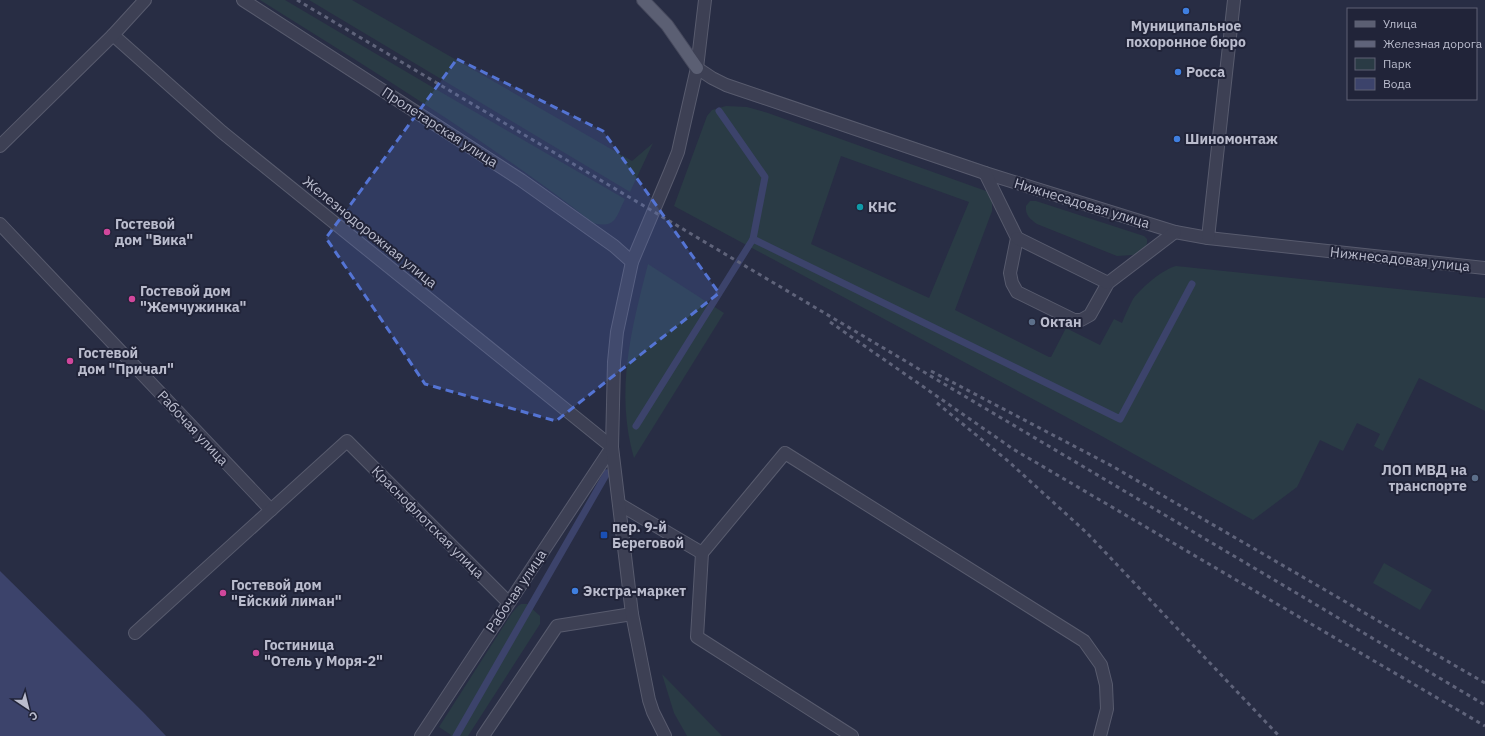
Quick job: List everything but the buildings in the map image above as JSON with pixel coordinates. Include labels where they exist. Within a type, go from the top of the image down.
[{"type":"main road","points":[[643,0],[667,25],[696,68]]},
{"type":"street","points":[[0,146],[113,35],[146,0]]},
{"type":"street","name":"Пролетарская улица","points":[[243,0],[521,180],[614,246],[632,262]]},
{"type":"street","points":[[666,736],[653,712],[649,700],[632,614],[612,447],[614,362],[616,340],[626,284],[632,262],[678,152],[696,68],[705,0]]},
{"type":"street","points":[[1208,238],[1234,0]]},
{"type":"street","name":"Железнодорожная улица","points":[[113,35],[222,132],[612,447]]},
{"type":"street","name":"Нижнесадовая улица","points":[[696,68],[726,85],[985,173],[1175,232],[1208,238],[1485,268]]},
{"type":"street","points":[[985,173],[1018,238],[1108,283]]},
{"type":"street","name":"Рабочая улица","points":[[0,224],[271,510]]},
{"type":"street","points":[[1018,238],[1010,273],[1012,284],[1017,292],[1074,320],[1081,320],[1090,315],[1108,283],[1175,232]]},
{"type":"street","name":"Краснофлотская улица","points":[[271,510],[347,441],[508,602]]},
{"type":"street","name":"Рабочая улица","points":[[421,736],[508,602],[612,447]]},
{"type":"street","points":[[852,736],[697,637],[702,554],[785,453],[1084,641],[1101,665],[1106,685],[1107,709],[1100,736]]},
{"type":"street","points":[[619,504],[702,554]]},
{"type":"street","points":[[135,633],[271,510]]},
{"type":"street","points":[[483,736],[557,626],[632,614]]},
{"type":"highlighted area","points":[[457,59],[603,131],[719,293],[556,421],[425,384],[326,238]]},
{"type":"green space","points":[[260,0],[285,0],[625,199],[617,216],[611,223],[593,223],[513,164],[430,107]]},
{"type":"green space","points":[[309,0],[352,0],[632,161],[653,143],[630,192]]},
{"type":"green space","points":[[726,106],[747,107],[768,113],[986,191],[992,200],[992,211],[955,310],[1049,357],[1051,357],[1066,328],[1100,345],[1114,319],[1122,323],[1133,299],[1141,290],[1159,275],[1176,266],[1485,298],[1485,411],[1419,378],[1383,451],[1374,446],[1380,434],[1357,423],[1343,451],[1320,440],[1297,487],[1253,520],[1096,433],[674,206],[707,116],[712,110]],"holes":[[[841,156],[969,202],[929,298],[811,244]]]},
{"type":"green space","points":[[1030,201],[1036,201],[1144,236],[1147,239],[1147,243],[1145,248],[1133,255],[1117,256],[1037,224],[1026,212],[1026,206]]},
{"type":"green space","points":[[648,264],[724,313],[634,458],[628,433],[626,385],[631,337]]},
{"type":"green space","points":[[1384,563],[1432,590],[1420,610],[1373,583]]},
{"type":"green space","points":[[521,604],[527,604],[540,616],[540,624],[468,736],[450,736],[451,735],[439,727],[512,613]]},
{"type":"green space","points":[[662,674],[722,736],[687,736],[674,713]]},
{"type":"water","points":[[0,571],[144,713],[166,736],[0,736]]},
{"type":"waterway","points":[[636,426],[753,239],[765,177],[719,111]]},
{"type":"waterway","points":[[753,239],[1120,419],[1192,284]]},
{"type":"waterway","points":[[456,736],[607,473]]},
{"type":"railway","points":[[297,0],[1485,705]]},
{"type":"railway","points":[[830,322],[1013,449],[1485,726]]},
{"type":"railway","points":[[931,371],[1112,466],[1485,683]]},
{"type":"railway","points":[[937,403],[1008,461],[1087,533],[1279,736]]},
{"type":"place","name":"Муниципальное похоронное бюро","points":[[1186,11]]},
{"type":"place","name":"Росса","points":[[1178,72]]},
{"type":"place","name":"Шиномонтаж","points":[[1177,139]]},
{"type":"place","name":"КНС","points":[[860,207]]},
{"type":"place","name":"Гостевой дом \"Вика\"","points":[[107,232]]},
{"type":"place","name":"Гостевой дом \"Жемчужинка\"","points":[[132,299]]},
{"type":"place","name":"Октан","points":[[1032,322]]},
{"type":"place","name":"Гостевой дом \"Причал\"","points":[[70,361]]},
{"type":"place","name":"ЛОП МВД на транспорте","points":[[1475,478]]},
{"type":"place","name":"пер. 9-й Береговой","points":[[604,535]]},
{"type":"place","name":"Экстра-маркет","points":[[575,591]]},
{"type":"place","name":"Гостевой дом \"Ейский лиман\"","points":[[223,593]]},
{"type":"place","name":"Гостиница \"Отель у Моря-2\"","points":[[256,653]]}]
